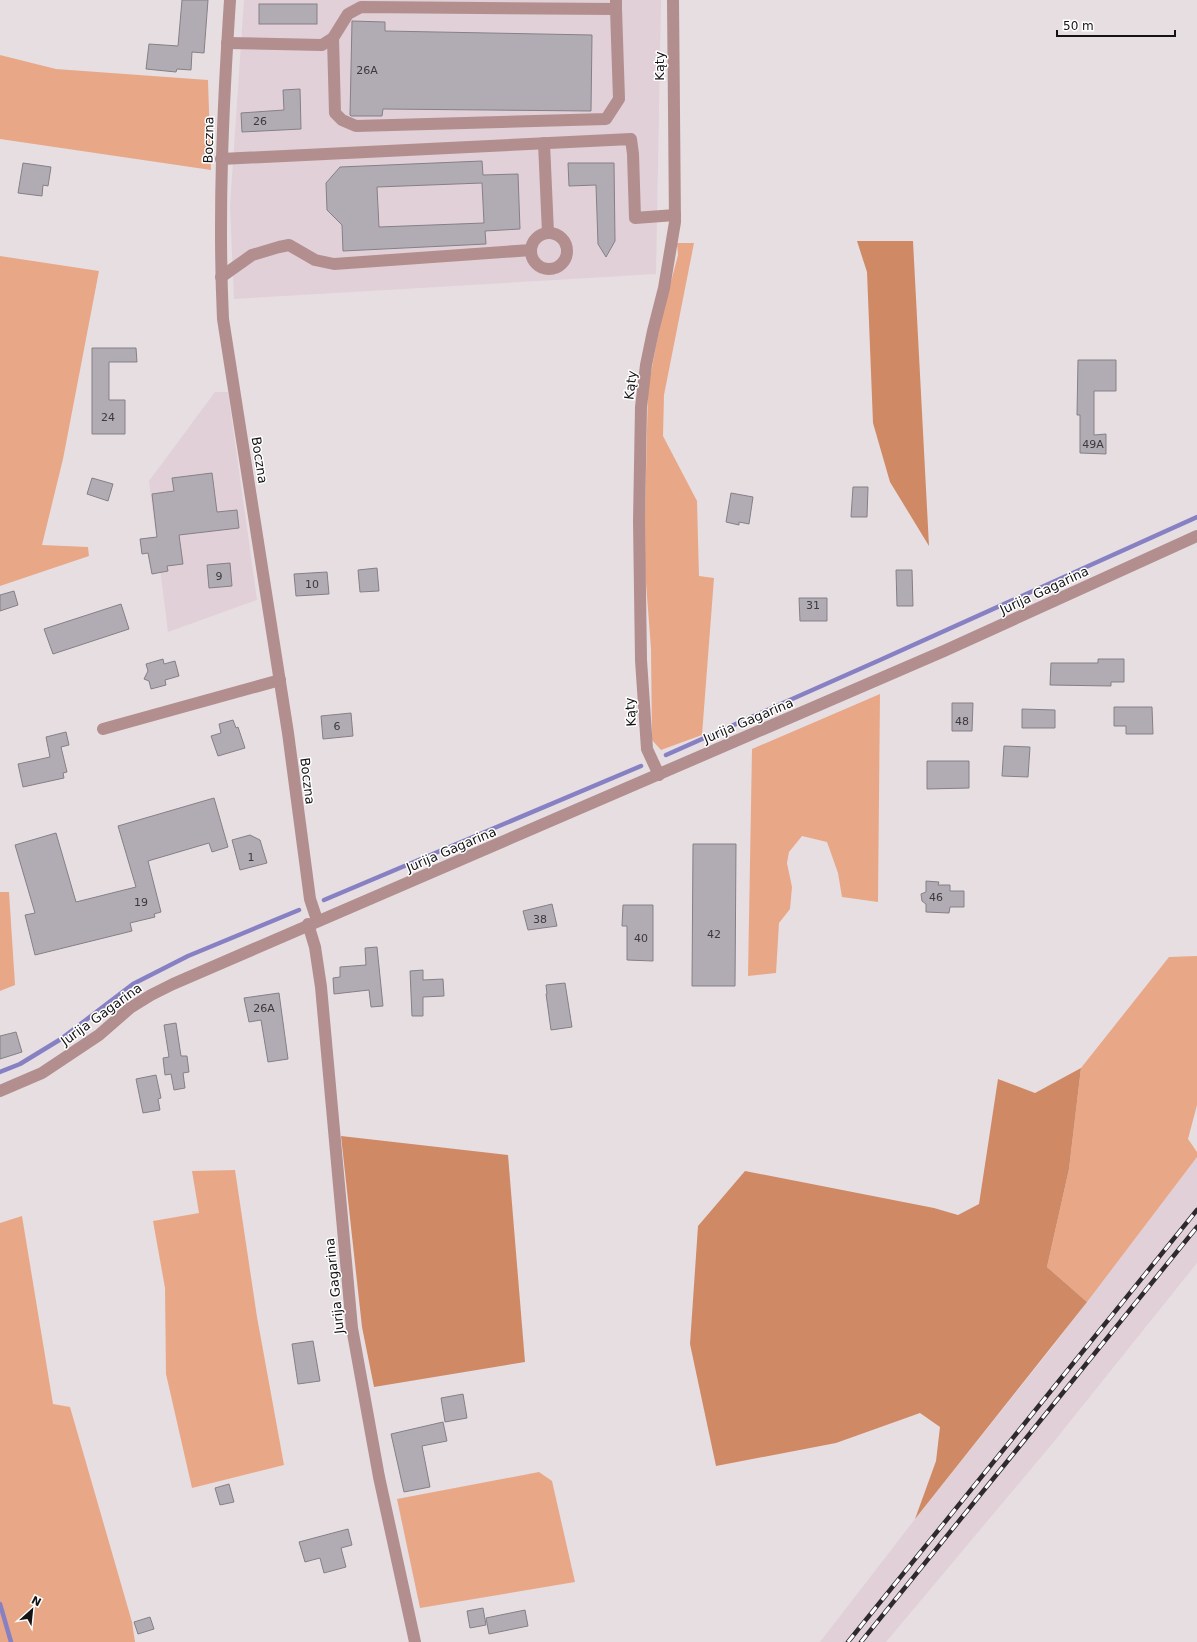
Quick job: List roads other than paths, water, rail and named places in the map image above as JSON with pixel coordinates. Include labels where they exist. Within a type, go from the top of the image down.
[{"type":"street","name":"Boczna","points":[[230,0],[221,159],[221,277],[223,319],[280,680],[312,922]]},
{"type":"street","name":"Kąty","points":[[659,775],[647,749],[641,660],[638,522],[641,407],[653,331],[664,288],[675,216],[673,0]]},
{"type":"street","points":[[227,43],[322,45],[334,38],[348,14],[362,4],[616,5],[618,98],[606,119],[356,126],[342,120],[335,113],[334,38]]},
{"type":"street","points":[[221,159],[631,139],[633,154],[634,218],[675,216]]},
{"type":"street","points":[[544,143],[548,233]]},
{"type":"street","points":[[548,233],[556,235],[565,243],[566,254],[556,268],[544,268],[534,261],[531,250],[535,239],[548,233]]},
{"type":"street","points":[[221,277],[252,255],[289,245],[316,260],[334,264],[531,250]]},
{"type":"street","name":"Jurija Gagarina","points":[[0,1091],[42,1073],[99,1035],[130,1008],[150,995],[250,952],[312,922],[659,775],[944,651],[1197,536]]},
{"type":"street","points":[[102,729],[280,680]]},
{"type":"street","name":"Jurija Gagarina","points":[[312,922],[321,986],[352,1328],[378,1477],[415,1642]]},
{"type":"waterway","points":[[666,755],[1197,517]]},
{"type":"waterway","points":[[324,900],[641,766]]},
{"type":"waterway","points":[[0,1072],[20,1064],[61,1039],[133,984],[188,956],[299,910]]},
{"type":"waterway","points":[[0,1604],[11,1642]]},
{"type":"railway","points":[[848,1642],[1197,1210]]},
{"type":"railway","points":[[861,1642],[1197,1227]]}]
